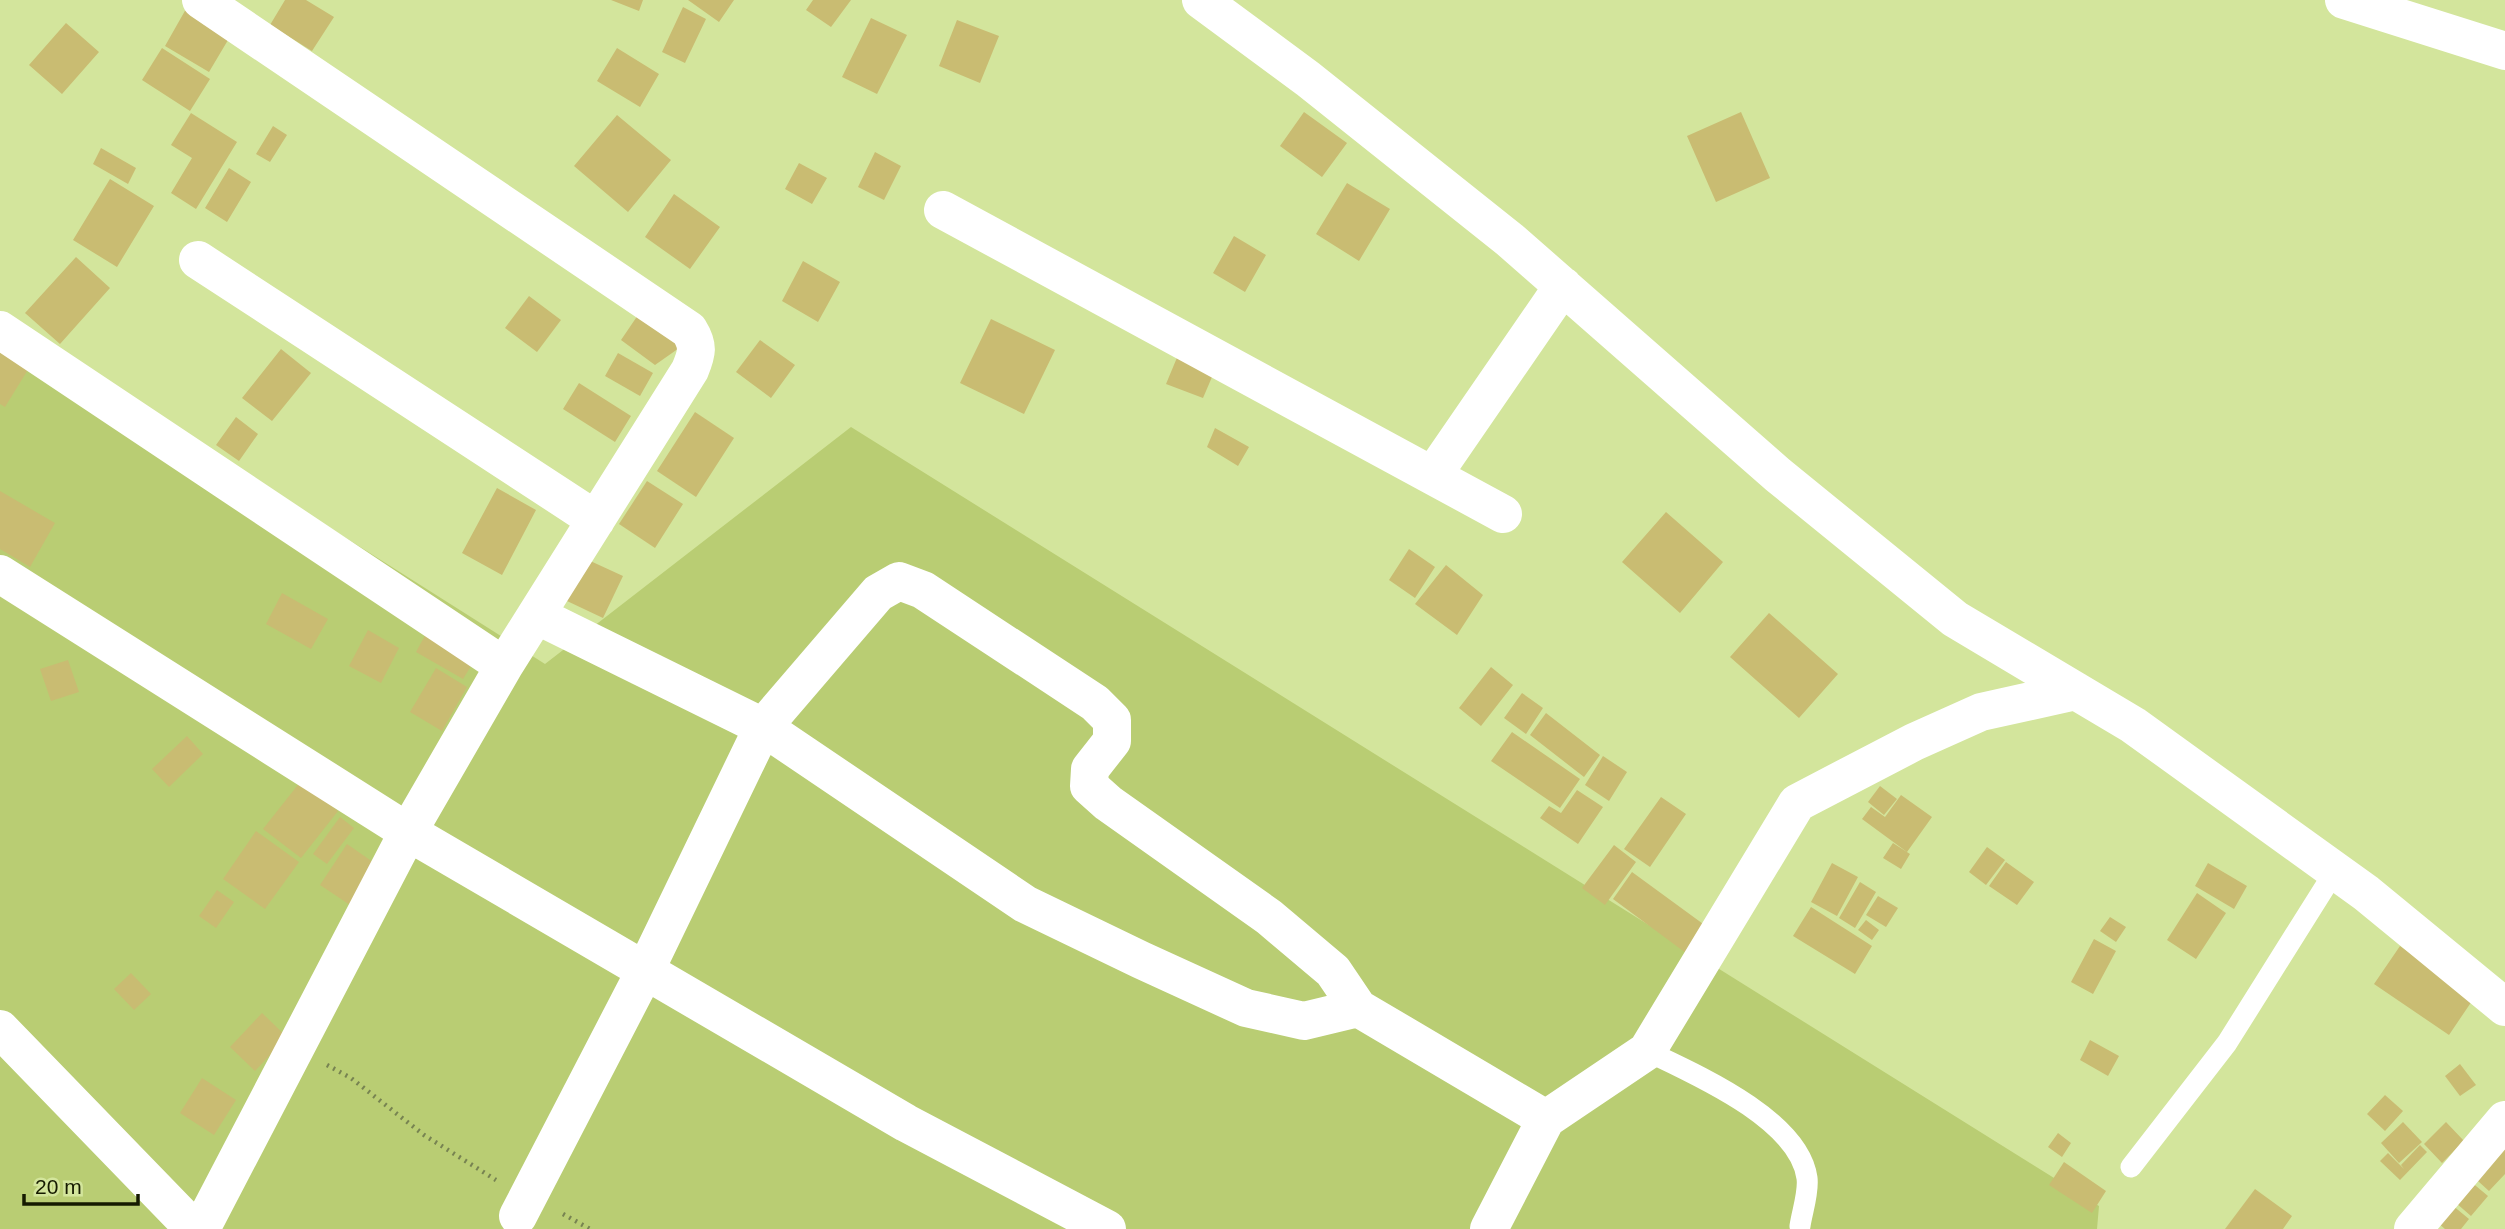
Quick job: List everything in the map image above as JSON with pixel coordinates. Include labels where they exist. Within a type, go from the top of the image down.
[{"type":"street","points":[[201,0],[689,330],[697,343],[697,353],[690,370],[536,615],[408,832],[201,1229]]},
{"type":"street","points":[[1201,0],[1308,79],[1510,240],[1778,475],[1955,619],[2133,725],[2335,871],[2505,1007]]},
{"type":"street","points":[[2344,0],[2505,51]]},
{"type":"street","points":[[943,210],[1503,514]]},
{"type":"street","points":[[198,260],[596,520]]},
{"type":"street","points":[[1433,475],[1563,286]]},
{"type":"street","points":[[0,330],[505,666]]},
{"type":"street","points":[[0,574],[408,832],[906,1123],[1107,1229]]},
{"type":"street","points":[[523,1206],[645,971],[763,727],[878,593],[899,581],[923,590],[1096,703],[1112,720],[1112,741],[1090,769],[1089,786],[1279,926],[1333,971],[1358,1009],[1546,1119]]},
{"type":"street","points":[[536,615],[763,727],[1025,904],[1246,1008],[1304,1021],[1358,1009]]},
{"type":"street","points":[[1489,1229],[1546,1119],[1647,1051],[1797,803],[1914,742],[1980,712],[2076,691]]},
{"type":"street","points":[[0,1029],[194,1229]]},
{"type":"street","points":[[2413,1229],[2505,1120]]},
{"type":"lane","points":[[2131,1167],[2227,1042],[2335,871]]},
{"type":"lane","points":[[1647,1051],[1728,1092],[1773,1124],[1795,1146],[1807,1178],[1800,1226]]},
{"type":"path","points":[[295,1048],[351,1078],[425,1135],[515,1191],[523,1206],[590,1229]]},
{"type":"green space","points":[[0,319],[545,664],[851,427],[2099,1206],[2097,1229],[0,1229]]},
{"type":"building","points":[[285,0],[306,0],[334,17],[312,51],[270,25]]},
{"type":"building","points":[[611,0],[643,0],[639,11]]},
{"type":"building","points":[[688,0],[734,0],[719,22]]},
{"type":"building","points":[[813,0],[851,0],[831,27],[806,10]]},
{"type":"building","points":[[683,7],[706,19],[685,63],[662,52]]},
{"type":"building","points":[[186,9],[231,35],[209,72],[165,46]]},
{"type":"building","points":[[871,18],[907,35],[877,94],[842,77]]},
{"type":"building","points":[[957,20],[999,36],[980,83],[939,66]]},
{"type":"building","points":[[66,23],[99,52],[62,94],[29,65]]},
{"type":"building","points":[[162,48],[210,79],[190,111],[142,80]]},
{"type":"building","points":[[617,48],[659,74],[640,107],[597,81]]},
{"type":"building","points":[[1304,112],[1347,143],[1322,177],[1280,146]]},
{"type":"building","points":[[1741,112],[1770,178],[1716,202],[1687,136]]},
{"type":"building","points":[[191,113],[237,142],[196,209],[171,193],[192,158],[171,145]]},
{"type":"building","points":[[617,115],[671,160],[628,212],[574,166]]},
{"type":"building","points":[[273,126],[287,135],[270,162],[256,154]]},
{"type":"building","points":[[101,148],[136,168],[128,184],[93,164]]},
{"type":"building","points":[[875,152],[901,166],[884,200],[858,187]]},
{"type":"building","points":[[799,163],[827,178],[812,204],[785,189]]},
{"type":"building","points":[[229,168],[251,182],[227,222],[205,208]]},
{"type":"building","points":[[110,179],[154,206],[117,267],[73,240]]},
{"type":"building","points":[[1347,183],[1390,209],[1359,261],[1316,234]]},
{"type":"building","points":[[674,194],[720,227],[690,269],[645,237]]},
{"type":"building","points":[[1234,236],[1266,255],[1245,292],[1213,273]]},
{"type":"building","points":[[76,257],[110,288],[60,344],[25,313]]},
{"type":"building","points":[[803,261],[840,282],[818,322],[782,301]]},
{"type":"building","points":[[529,296],[561,320],[537,352],[505,328]]},
{"type":"building","points":[[638,315],[682,346],[655,365],[621,340]]},
{"type":"building","points":[[991,319],[1055,350],[1024,414],[960,383]]},
{"type":"building","points":[[760,340],[795,365],[771,398],[736,372]]},
{"type":"building","points":[[1181,348],[1218,363],[1203,398],[1166,384]]},
{"type":"building","points":[[281,349],[311,373],[272,421],[242,398]]},
{"type":"building","points":[[0,351],[29,368],[5,407],[0,404]]},
{"type":"building","points":[[618,353],[653,373],[640,396],[605,376]]},
{"type":"building","points":[[579,383],[631,416],[615,442],[563,409]]},
{"type":"building","points":[[695,412],[734,438],[696,497],[657,471]]},
{"type":"building","points":[[236,417],[258,434],[239,461],[216,445]]},
{"type":"building","points":[[1215,428],[1249,447],[1238,466],[1207,447]]},
{"type":"building","points":[[647,481],[683,504],[655,548],[619,524]]},
{"type":"building","points":[[497,488],[536,510],[502,575],[462,553]]},
{"type":"building","points":[[0,491],[55,523],[30,567],[0,549]]},
{"type":"building","points":[[1666,512],[1723,562],[1680,613],[1622,562]]},
{"type":"building","points":[[1409,549],[1435,567],[1415,598],[1389,580]]},
{"type":"building","points":[[586,559],[623,576],[603,618],[567,601]]},
{"type":"building","points":[[1446,565],[1483,595],[1457,635],[1415,604]]},
{"type":"building","points":[[282,593],[328,619],[311,649],[266,624]]},
{"type":"building","points":[[1769,613],[1838,674],[1799,718],[1730,657]]},
{"type":"building","points":[[368,630],[399,648],[381,683],[349,666]]},
{"type":"building","points":[[428,630],[476,658],[463,679],[416,652]]},
{"type":"building","points":[[68,660],[79,692],[51,701],[40,669]]},
{"type":"building","points":[[1491,667],[1513,685],[1481,726],[1459,708]]},
{"type":"building","points":[[436,668],[467,687],[442,731],[410,712]]},
{"type":"building","points":[[1522,693],[1543,708],[1526,734],[1504,718]]},
{"type":"building","points":[[1546,713],[1600,755],[1584,777],[1530,735]]},
{"type":"building","points":[[1512,732],[1580,779],[1560,808],[1491,761]]},
{"type":"building","points":[[187,736],[203,754],[169,787],[152,769]]},
{"type":"building","points":[[1603,756],[1627,772],[1609,801],[1585,785]]},
{"type":"building","points":[[301,781],[338,811],[301,858],[263,829]]},
{"type":"building","points":[[1880,786],[1897,799],[1884,815],[1868,802]]},
{"type":"building","points":[[1577,790],[1603,807],[1578,844],[1540,818],[1549,806],[1561,813]]},
{"type":"building","points":[[1901,795],[1932,817],[1907,852],[1862,819],[1871,807],[1885,817]]},
{"type":"building","points":[[1661,797],[1686,814],[1650,867],[1624,849]]},
{"type":"building","points":[[340,817],[354,828],[327,864],[313,854]]},
{"type":"building","points":[[256,831],[299,862],[265,909],[223,879]]},
{"type":"building","points":[[1893,843],[1910,854],[1901,869],[1883,858]]},
{"type":"building","points":[[347,844],[383,869],[356,909],[320,885]]},
{"type":"building","points":[[1614,845],[1636,862],[1605,905],[1582,888]]},
{"type":"building","points":[[1987,847],[2005,860],[1986,885],[1969,872]]},
{"type":"building","points":[[2006,862],[2034,882],[2017,905],[1989,886]]},
{"type":"building","points":[[1832,863],[1858,877],[1837,916],[1811,902]]},
{"type":"building","points":[[2208,863],[2247,886],[2234,909],[2195,886]]},
{"type":"building","points":[[1632,872],[1710,929],[1690,956],[1613,899]]},
{"type":"building","points":[[1860,882],[1876,892],[1855,928],[1839,918]]},
{"type":"building","points":[[217,890],[234,902],[216,928],[199,916]]},
{"type":"building","points":[[2197,893],[2226,913],[2196,959],[2167,940]]},
{"type":"building","points":[[1878,896],[1898,908],[1886,927],[1866,915]]},
{"type":"building","points":[[1811,907],[1872,946],[1855,974],[1793,936]]},
{"type":"building","points":[[2110,917],[2126,927],[2116,942],[2100,931]]},
{"type":"building","points":[[1866,920],[1879,930],[1872,940],[1858,930]]},
{"type":"building","points":[[2094,939],[2116,951],[2093,994],[2071,982]]},
{"type":"building","points":[[2400,946],[2474,998],[2449,1035],[2374,984]]},
{"type":"building","points":[[131,973],[151,994],[134,1010],[114,989]]},
{"type":"building","points":[[262,1013],[287,1037],[255,1071],[230,1047]]},
{"type":"building","points":[[2090,1040],[2119,1056],[2108,1076],[2080,1060]]},
{"type":"building","points":[[2460,1064],[2476,1085],[2460,1096],[2445,1076]]},
{"type":"building","points":[[202,1078],[236,1100],[214,1135],[180,1113]]},
{"type":"building","points":[[2385,1095],[2403,1111],[2385,1131],[2367,1114]]},
{"type":"building","points":[[2403,1122],[2422,1142],[2399,1163],[2381,1143]]},
{"type":"building","points":[[2446,1122],[2464,1141],[2442,1163],[2424,1144]]},
{"type":"building","points":[[2058,1133],[2071,1143],[2062,1157],[2048,1147]]},
{"type":"building","points":[[2496,1142],[2505,1150],[2505,1174],[2489,1191],[2468,1172]]},
{"type":"building","points":[[2420,1145],[2427,1152],[2400,1180],[2380,1161],[2388,1153],[2404,1169],[2401,1165]]},
{"type":"building","points":[[2064,1162],[2106,1191],[2092,1213],[2049,1185]]},
{"type":"building","points":[[2464,1176],[2488,1196],[2471,1216],[2448,1196]]},
{"type":"building","points":[[2255,1189],[2292,1216],[2283,1229],[2225,1229]]},
{"type":"building","points":[[2446,1200],[2469,1219],[2461,1229],[2445,1229],[2432,1218]]}]
